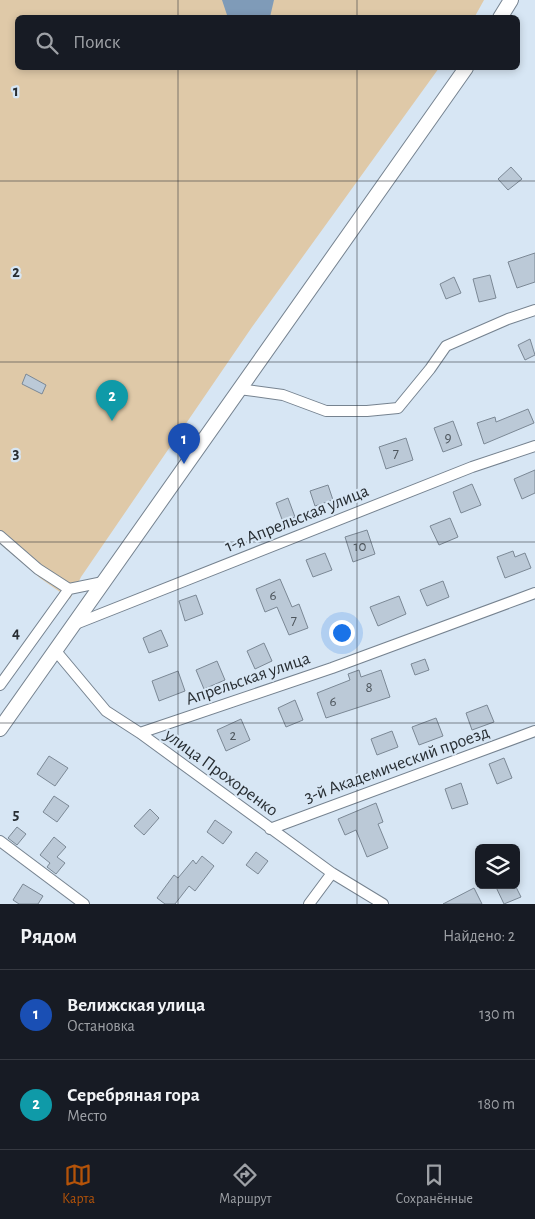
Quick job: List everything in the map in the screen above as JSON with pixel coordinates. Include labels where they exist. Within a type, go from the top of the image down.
[{"type":"street","points":[[502,15],[511,0]]},
{"type":"street","points":[[0,729],[465,70]]},
{"type":"street","points":[[239,389],[283,395],[326,411],[366,411],[398,408],[446,346],[508,319],[535,310]]},
{"type":"street","name":"1-я Апрельская улица","points":[[73,625],[463,471],[535,446]]},
{"type":"street","points":[[0,536],[38,569],[69,589]]},
{"type":"street","points":[[1,682],[69,589],[104,582]]},
{"type":"street","name":"Апрельская улица","points":[[140,733],[332,668],[535,593]]},
{"type":"street","name":"улица Прохоренко","points":[[55,650],[106,711],[140,733],[332,873],[383,904]]},
{"type":"street","name":"3-й Академический проезд","points":[[270,829],[535,731]]},
{"type":"street","points":[[0,841],[84,904]]},
{"type":"street","points":[[309,904],[332,873]]},
{"type":"shaded area","points":[[0,0],[484,0],[476,15],[15,15],[15,70],[438,70],[252,327],[81,577],[70,599],[40,578],[0,544]]},
{"type":"water","points":[[222,0],[274,0],[270,15],[227,15]]},
{"type":"building","points":[[511,167],[522,179],[508,190],[498,179]]},
{"type":"building","points":[[535,253],[535,282],[517,288],[508,262]]},
{"type":"building","points":[[490,275],[496,298],[479,302],[473,279]]},
{"type":"building","points":[[454,277],[461,293],[446,299],[440,284]]},
{"type":"building","points":[[530,339],[535,355],[525,360],[518,345]]},
{"type":"building","points":[[26,374],[46,385],[42,394],[22,384]]},
{"type":"building","points":[[528,409],[534,423],[484,444],[477,423],[495,417],[496,422]]},
{"type":"building","points":[[453,421],[462,445],[443,452],[434,428]]},
{"type":"building","points":[[406,438],[413,460],[386,469],[379,447]]},
{"type":"building","points":[[535,470],[535,493],[522,499],[514,479]]},
{"type":"building","points":[[472,484],[481,505],[461,513],[453,492]]},
{"type":"building","points":[[328,485],[333,500],[315,506],[310,491]]},
{"type":"building","points":[[288,498],[295,517],[283,522],[276,503]]},
{"type":"building","points":[[450,518],[458,537],[439,545],[430,526]]},
{"type":"building","points":[[367,530],[375,554],[353,562],[345,537]]},
{"type":"building","points":[[513,551],[515,557],[525,553],[531,568],[505,578],[497,557]]},
{"type":"building","points":[[325,553],[332,570],[313,577],[306,560]]},
{"type":"building","points":[[280,579],[292,607],[299,604],[308,628],[289,635],[277,607],[265,612],[256,589]]},
{"type":"building","points":[[443,581],[449,597],[427,606],[420,590]]},
{"type":"building","points":[[196,595],[203,614],[185,621],[179,601]]},
{"type":"building","points":[[399,596],[406,614],[378,626],[370,607]]},
{"type":"building","points":[[161,630],[168,646],[149,653],[143,638]]},
{"type":"building","points":[[264,643],[272,661],[255,669],[247,651]]},
{"type":"building","points":[[425,659],[429,670],[415,675],[411,664]]},
{"type":"building","points":[[217,661],[225,680],[204,689],[196,670]]},
{"type":"building","points":[[359,670],[361,677],[381,670],[390,697],[326,718],[317,693],[350,680],[348,674]]},
{"type":"building","points":[[178,671],[185,691],[159,701],[152,681]]},
{"type":"building","points":[[295,700],[303,720],[286,727],[278,708]]},
{"type":"building","points":[[487,705],[494,722],[472,730],[466,713]]},
{"type":"building","points":[[436,718],[443,736],[419,745],[412,727]]},
{"type":"building","points":[[241,719],[250,740],[226,751],[217,730]]},
{"type":"building","points":[[392,731],[398,747],[377,755],[371,739]]},
{"type":"building","points":[[49,756],[68,768],[55,786],[37,774]]},
{"type":"building","points":[[504,758],[512,778],[497,784],[489,764]]},
{"type":"building","points":[[461,783],[468,804],[452,809],[445,789]]},
{"type":"building","points":[[54,796],[69,806],[57,822],[43,812]]},
{"type":"building","points":[[376,803],[383,822],[378,824],[388,848],[367,857],[356,830],[345,835],[338,819]]},
{"type":"building","points":[[150,809],[159,818],[144,835],[134,826]]},
{"type":"building","points":[[215,820],[232,832],[223,844],[207,832]]},
{"type":"building","points":[[17,827],[26,834],[17,845],[8,838]]},
{"type":"building","points":[[54,837],[66,847],[57,857],[65,863],[56,874],[47,867],[50,863],[40,855]]},
{"type":"building","points":[[256,852],[268,861],[258,874],[246,865]]},
{"type":"building","points":[[202,856],[214,866],[195,891],[189,886],[175,904],[165,904],[157,898],[174,875],[178,878],[193,860],[196,864]]},
{"type":"building","points":[[23,884],[43,896],[38,904],[19,904],[13,900]]},
{"type":"building","points":[[474,888],[482,904],[443,904]]},
{"type":"building","points":[[497,889],[517,889],[521,897],[504,904]]},
{"type":"place","name":"Серебряная гора","points":[[112,421]]},
{"type":"place","name":"Велижская улица","points":[[184,464]]}]
